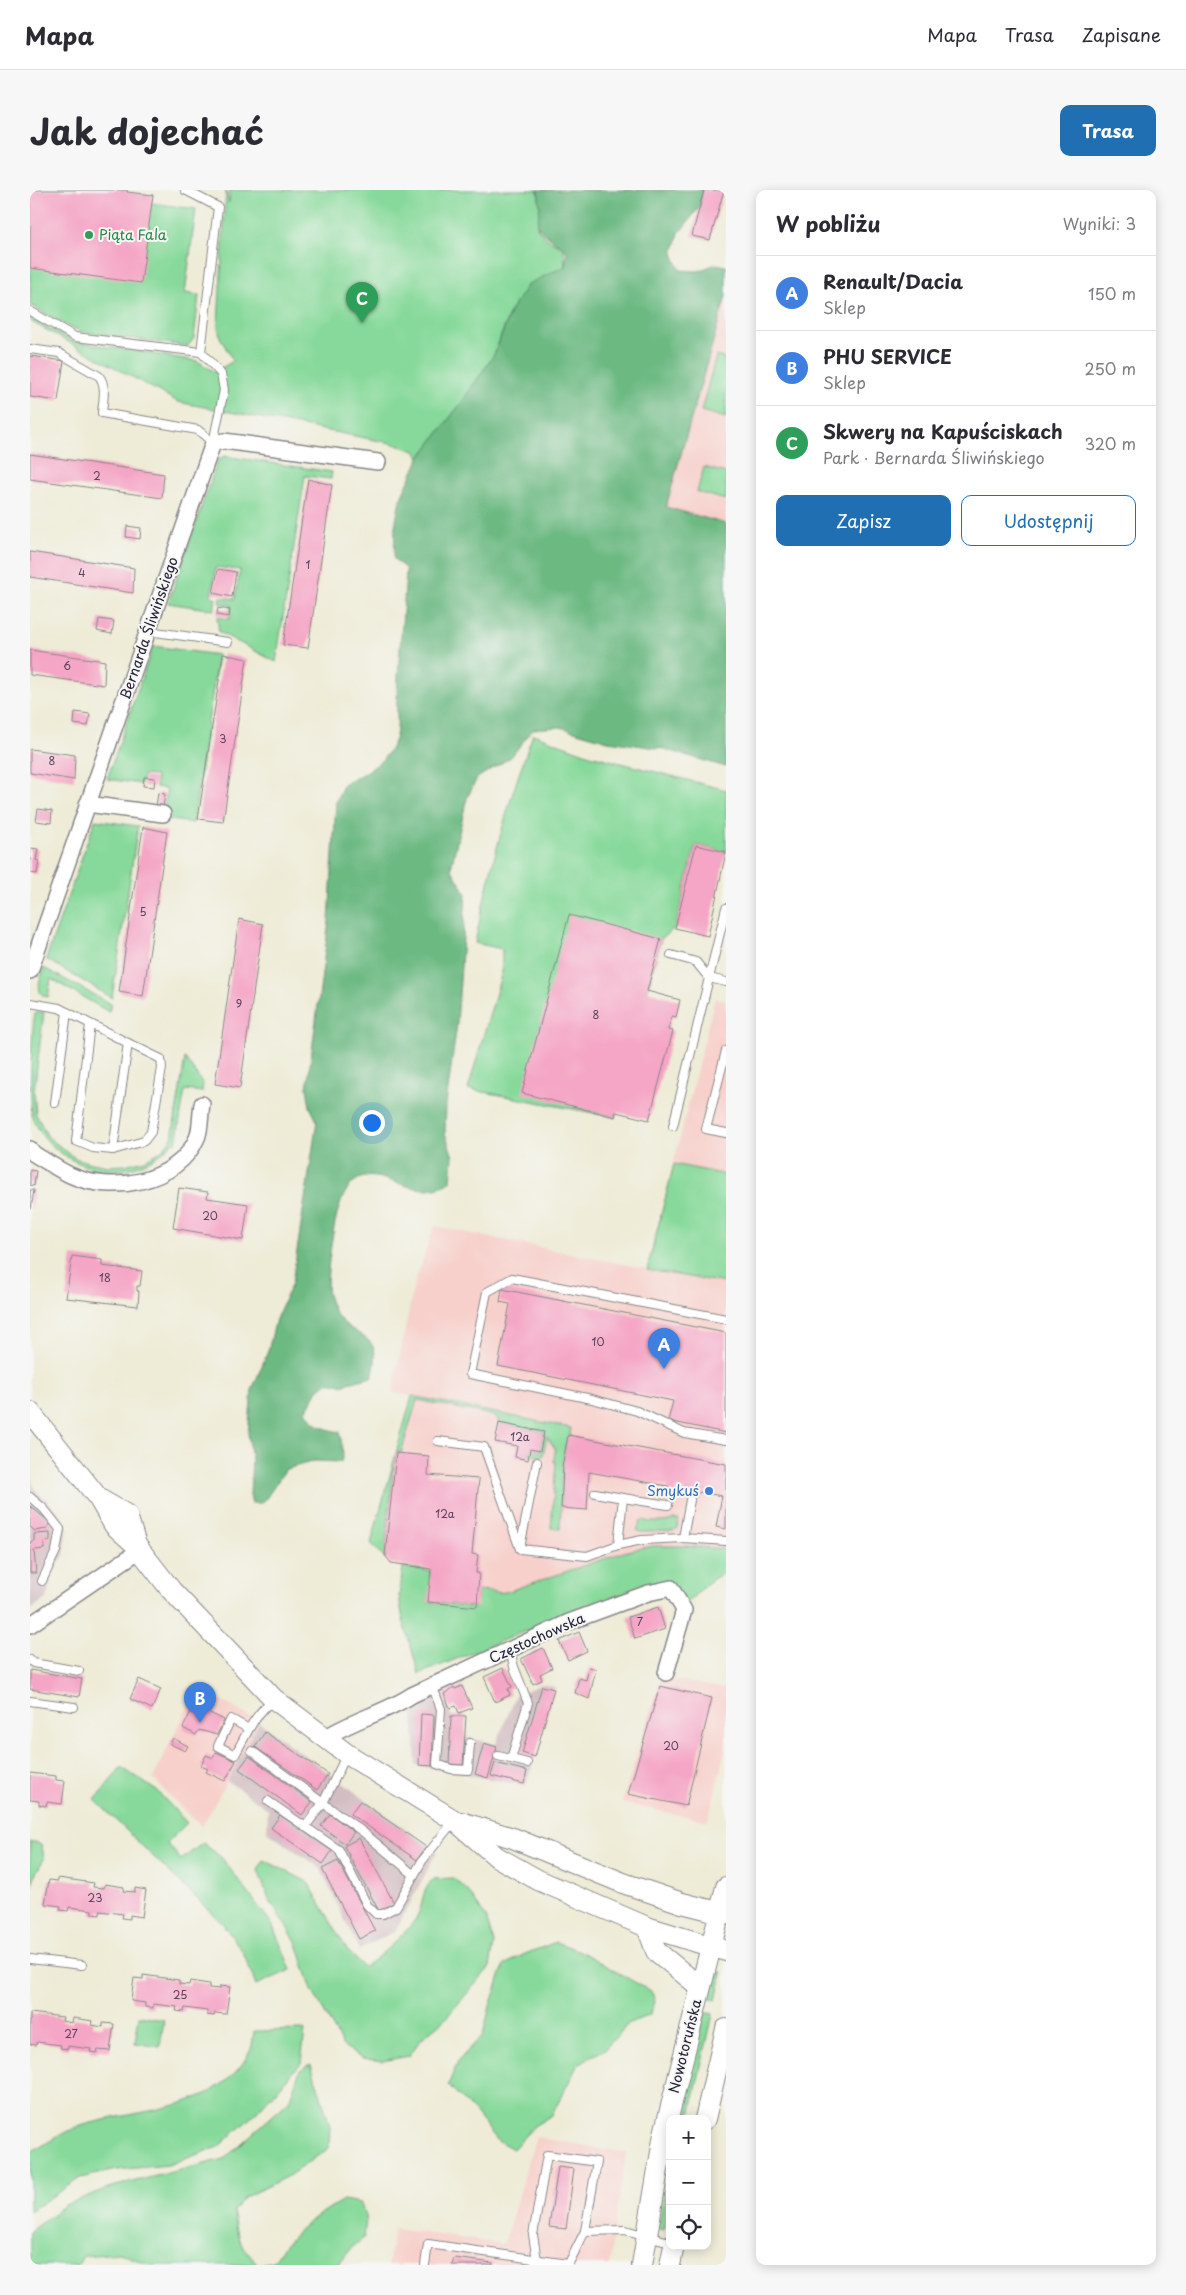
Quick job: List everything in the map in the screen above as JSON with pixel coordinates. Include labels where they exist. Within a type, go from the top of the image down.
[{"type":"street","points":[[213,443],[224,441],[378,462]]},
{"type":"street","name":"Bernarda Śliwińskiego","points":[[30,971],[213,443]]},
{"type":"street","points":[[87,804],[163,814]]},
{"type":"street","points":[[30,1148],[34,1154],[70,1176],[104,1185],[129,1183],[153,1177],[170,1168],[188,1153],[197,1137],[202,1104]]},
{"type":"street","points":[[30,1412],[99,1499],[114,1525],[138,1548],[171,1590],[274,1699],[347,1754],[454,1820],[496,1857],[538,1880],[647,1927],[718,1949]]},
{"type":"street","points":[[30,1625],[138,1548]]},
{"type":"street","name":"Częstochowska","points":[[325,1738],[347,1724],[400,1702],[432,1685],[569,1622],[648,1593],[671,1588],[684,1610],[666,1673]]},
{"type":"street","points":[[454,1820],[513,1838],[623,1883],[682,1903],[723,1913]]},
{"type":"street","name":"Nowotoruńska","points":[[642,2265],[664,2134],[700,1987],[718,1949],[726,1887]]},
{"type":"street","points":[[647,1927],[656,1951],[700,1987]]},
{"type":"street","points":[[705,2115],[726,2028]]},
{"type":"street","points":[[670,2265],[673,2250]]},
{"type":"lane","points":[[185,190],[218,207],[201,352]]},
{"type":"lane","points":[[30,311],[76,337],[201,352],[221,374],[224,390],[213,443],[198,430],[102,413],[104,389],[103,382],[99,376],[59,353],[30,349]]},
{"type":"lane","points":[[148,631],[228,642]]},
{"type":"lane","points":[[673,1126],[726,908]]},
{"type":"lane","points":[[670,955],[696,962],[709,978],[726,982]]},
{"type":"lane","points":[[30,1003],[59,1008],[161,1059],[162,1068],[151,1132],[144,1142],[113,1150],[94,1148],[76,1141],[90,1024]]},
{"type":"lane","points":[[55,1103],[67,1012]]},
{"type":"lane","points":[[113,1150],[128,1043]]},
{"type":"lane","points":[[726,1050],[706,1129],[726,1133]]},
{"type":"lane","points":[[726,1319],[512,1278],[487,1292],[470,1374],[592,1399],[637,1411],[684,1433],[726,1440]]},
{"type":"lane","points":[[438,1441],[484,1447],[520,1549]]},
{"type":"lane","points":[[520,1549],[537,1462]]},
{"type":"lane","points":[[595,1493],[668,1505]]},
{"type":"lane","points":[[30,1498],[44,1509],[60,1529],[56,1551],[42,1581]]},
{"type":"lane","points":[[618,1545],[623,1498]]},
{"type":"lane","points":[[683,1538],[690,1500]]},
{"type":"lane","points":[[520,1549],[588,1556],[618,1545],[642,1540],[683,1538],[726,1542]]},
{"type":"lane","points":[[510,1650],[514,1667],[528,1703],[511,1759]]},
{"type":"lane","points":[[30,1660],[33,1663],[79,1671]]},
{"type":"lane","points":[[432,1685],[441,1709],[437,1764],[468,1770],[470,1743]]},
{"type":"lane","points":[[249,1728],[232,1719],[218,1746],[235,1755],[256,1716],[274,1699]]},
{"type":"lane","points":[[30,1701],[74,1707]]},
{"type":"lane","points":[[252,1751],[364,1832],[414,1874]]},
{"type":"lane","points":[[305,1827],[323,1803],[347,1754]]},
{"type":"lane","points":[[498,1756],[527,1763]]},
{"type":"lane","points":[[268,1801],[339,1850],[367,1905],[376,1914],[383,1914],[396,1907],[433,1845],[454,1820]]},
{"type":"lane","points":[[30,1959],[82,1965]]},
{"type":"lane","points":[[425,2265],[428,2244],[568,2265],[585,2231],[597,2162],[547,2155],[533,2235],[537,2260]]},
{"type":"lane","points":[[585,2231],[625,2230],[666,2241]]},
{"type":"shaded area","points":[[726,296],[726,524],[666,507]]},
{"type":"shaded area","points":[[715,998],[726,1000],[726,1563],[504,1629],[424,1605],[429,1571],[390,1565],[371,1543],[412,1396],[392,1393],[414,1285],[434,1226],[647,1269]]},
{"type":"shaded area","points":[[30,1478],[35,1489],[59,1512],[68,1528],[64,1555],[51,1577],[47,1598],[30,1610]]},
{"type":"shaded area","points":[[661,1677],[726,1689],[726,1747],[708,1821],[622,1803]]},
{"type":"shaded area","points":[[439,1682],[451,1716],[466,1716],[465,1737],[496,1744],[516,1695],[542,1684],[555,1687],[526,1786],[416,1765],[412,1695]]},
{"type":"shaded area","points":[[197,1687],[259,1722],[202,1827],[153,1779]]},
{"type":"shaded area","points":[[259,1722],[437,1852],[395,1931],[359,1950],[320,1868],[267,1832],[268,1809],[227,1781]]},
{"type":"shaded area","points":[[536,2137],[626,2153],[609,2265],[388,2265],[394,2229],[504,2244]]},
{"type":"green space","points":[[226,190],[229,203],[230,190],[538,190],[540,206],[537,228],[547,239],[564,248],[565,266],[547,275],[510,311],[494,355],[462,402],[420,457],[415,451],[391,443],[178,402],[30,321],[30,317],[73,341],[197,361],[215,372],[233,361],[220,337],[218,324]]},
{"type":"green space","points":[[538,190],[703,190],[699,208],[679,233],[673,254],[680,270],[698,271],[716,264],[726,266],[726,296],[666,507],[726,524],[726,767],[664,749],[608,741],[560,727],[533,729],[511,757],[477,778],[467,798],[451,868],[466,894],[457,1024],[446,1104],[445,1133],[453,1157],[451,1181],[433,1188],[415,1188],[382,1178],[366,1177],[353,1183],[342,1200],[333,1233],[327,1289],[334,1310],[339,1318],[373,1346],[375,1363],[372,1377],[341,1385],[328,1382],[318,1390],[306,1411],[320,1426],[340,1432],[343,1454],[341,1462],[315,1461],[286,1469],[265,1500],[260,1503],[252,1503],[250,1495],[252,1460],[248,1434],[252,1390],[268,1351],[276,1319],[292,1283],[317,1121],[310,1107],[307,1088],[329,921],[336,802],[344,783],[366,772],[384,758],[393,744],[396,733],[406,569],[394,559],[395,526],[400,500],[420,457],[462,402],[495,353],[511,310],[528,284],[565,266],[567,251],[537,226],[540,206]]},
{"type":"green space","points":[[151,203],[196,209],[185,293],[199,295],[194,338],[188,346],[83,332],[67,326],[30,305],[30,268]]},
{"type":"green space","points":[[716,356],[726,359],[726,418],[701,411]]},
{"type":"green space","points":[[224,456],[332,472],[331,479],[305,476],[276,662],[219,632],[217,617],[230,619],[231,605],[219,603],[220,597],[235,599],[240,570],[216,567],[211,596],[216,598],[214,610],[168,603],[218,460]]},
{"type":"green space","points":[[704,467],[726,473],[726,500],[697,492]]},
{"type":"green space","points":[[153,646],[218,655],[193,823],[163,819],[167,789],[156,787],[156,776],[143,775],[141,784],[107,779]]},
{"type":"green space","points":[[533,734],[590,755],[726,790],[726,852],[696,845],[675,928],[661,939],[615,1117],[468,1089],[502,972],[502,949],[475,943],[500,837],[515,785]]},
{"type":"green space","points":[[95,820],[138,826],[112,998],[46,959]]},
{"type":"green space","points":[[44,968],[111,1004],[109,1012],[51,979],[48,997],[43,996],[39,985]]},
{"type":"green space","points":[[44,1012],[34,1091],[36,1114],[48,1137],[75,1158],[108,1166],[125,1165],[145,1160],[161,1151],[172,1138],[185,1058],[203,1084],[202,1092],[185,1090],[176,1143],[173,1142],[160,1154],[146,1162],[132,1168],[116,1170],[101,1170],[85,1166],[70,1159],[52,1146],[39,1130],[32,1115],[32,1041],[35,1014]]},
{"type":"green space","points":[[674,1164],[726,1175],[726,1283],[647,1270]]},
{"type":"green space","points":[[412,1396],[571,1428],[562,1467],[560,1529],[551,1528],[556,1462],[554,1462],[555,1448],[547,1437],[543,1456],[529,1455],[530,1449],[540,1451],[544,1432],[499,1423],[497,1418],[491,1415],[417,1400],[401,1453],[396,1453]]},
{"type":"green space","points":[[396,1453],[395,1467],[393,1468],[385,1559],[371,1543]]},
{"type":"green space","points":[[641,1520],[663,1522],[679,1520],[677,1529],[674,1531],[641,1532],[637,1530]]},
{"type":"green space","points":[[653,1546],[726,1549],[726,1572],[709,1582],[686,1604],[656,1584],[571,1613],[419,1674],[403,1620],[399,1596],[403,1567],[431,1571],[429,1602],[476,1607],[478,1591],[506,1592],[627,1551]]},
{"type":"green space","points":[[121,1767],[157,1791],[187,1823],[167,1843],[181,1860],[203,1843],[221,1857],[272,1924],[291,1970],[256,1985],[243,1952],[223,1924],[95,1800]]},
{"type":"green space","points":[[30,1842],[36,1842],[42,1846],[44,1859],[35,1874],[30,1898]]},
{"type":"green space","points":[[264,1860],[308,1882],[347,1950],[364,1967],[377,1958],[412,1924],[419,1913],[424,1894],[433,1879],[453,1878],[468,1891],[486,1917],[494,1943],[490,1967],[445,2019],[421,2039],[409,2056],[382,2061],[363,2058],[343,2046],[312,1990],[296,1941],[269,1900],[258,1870]]},
{"type":"green space","points":[[556,1942],[580,1951],[652,1992],[655,2002],[650,2015],[629,2023],[605,2049],[578,2064],[552,2115],[534,2126],[513,2149],[497,2140],[476,2113],[448,2085],[459,2060],[483,2035],[490,2006],[504,1965],[525,1954]]},
{"type":"green space","points":[[719,1971],[722,1973],[716,2000],[706,1998],[714,1976]]},
{"type":"green space","points":[[704,2012],[713,2014],[690,2115],[679,2115]]},
{"type":"green space","points":[[139,2016],[164,2020],[160,2047],[135,2043]]},
{"type":"green space","points":[[305,2030],[301,2063],[257,2112],[218,2147],[168,2165],[116,2170],[80,2178],[30,2211],[30,2154],[40,2147],[73,2129],[96,2122],[170,2106],[194,2099],[216,2088],[234,2073],[249,2053],[254,2031]]},
{"type":"green space","points":[[311,2064],[330,2126],[329,2148],[290,2175],[245,2197],[233,2211],[239,2240],[258,2265],[150,2265],[120,2253],[83,2256],[78,2265],[30,2265],[30,2231],[65,2205],[108,2188],[224,2159],[289,2101],[300,2070]]},
{"type":"green space","points":[[666,2182],[666,2222],[664,2230],[658,2229]]},
{"type":"green space","points":[[343,2200],[361,2203],[366,2220],[364,2238],[349,2250],[338,2265],[258,2265],[274,2261],[296,2233]]},
{"type":"building","name":"Piąta Fala","points":[[30,190],[127,190],[127,192],[153,195],[141,283],[30,268]]},
{"type":"building","points":[[704,190],[724,190],[710,240],[692,236]]},
{"type":"building","points":[[30,356],[64,361],[58,401],[30,397]]},
{"type":"building","points":[[30,454],[164,474],[162,498],[30,479]]},
{"type":"building","points":[[308,479],[332,485],[308,648],[283,645]]},
{"type":"building","points":[[127,526],[141,528],[140,539],[126,537]]},
{"type":"building","points":[[30,552],[134,568],[133,593],[30,577]]},
{"type":"building","points":[[218,569],[236,572],[232,597],[213,593]]},
{"type":"building","points":[[218,608],[230,610],[229,617],[217,615]]},
{"type":"building","points":[[99,619],[114,621],[112,634],[97,631]]},
{"type":"building","points":[[30,650],[105,661],[104,685],[30,675]]},
{"type":"building","points":[[223,654],[247,659],[223,822],[198,819]]},
{"type":"building","points":[[75,712],[90,714],[88,726],[74,724]]},
{"type":"building","points":[[30,749],[75,755],[74,780],[30,773]]},
{"type":"building","points":[[144,777],[155,778],[154,787],[143,786]]},
{"type":"building","points":[[158,793],[165,794],[163,808],[156,807]]},
{"type":"building","points":[[38,809],[52,811],[51,823],[36,821]]},
{"type":"building","points":[[143,827],[167,832],[143,996],[119,992]]},
{"type":"building","points":[[696,845],[726,852],[708,936],[675,928]]},
{"type":"building","points":[[30,848],[38,849],[36,860],[39,861],[37,874],[30,873]]},
{"type":"building","points":[[569,915],[661,939],[647,991],[680,1000],[676,1017],[672,1016],[668,1030],[673,1031],[649,1120],[616,1112],[615,1117],[522,1093]]},
{"type":"building","points":[[239,919],[263,924],[240,1088],[215,1084]]},
{"type":"building","points":[[30,1170],[36,1171],[34,1186],[30,1185]]},
{"type":"building","points":[[179,1188],[208,1192],[207,1198],[248,1204],[243,1240],[173,1228]]},
{"type":"building","points":[[30,1190],[34,1190],[31,1209],[30,1209]]},
{"type":"building","points":[[72,1256],[102,1260],[102,1266],[142,1271],[140,1286],[137,1286],[137,1291],[139,1291],[138,1306],[66,1298]]},
{"type":"building","points":[[502,1289],[726,1333],[726,1433],[668,1421],[673,1401],[498,1366],[510,1304],[500,1302]]},
{"type":"building","points":[[499,1423],[544,1432],[540,1451],[530,1449],[528,1460],[515,1457],[517,1446],[495,1442]]},
{"type":"building","points":[[568,1435],[726,1464],[726,1529],[716,1527],[722,1496],[699,1492],[696,1497],[686,1495],[684,1490],[676,1488],[675,1493],[667,1491],[668,1486],[589,1472],[587,1510],[561,1508],[562,1467]]},
{"type":"building","points":[[396,1453],[429,1456],[428,1475],[479,1479],[472,1554],[478,1555],[476,1573],[479,1573],[477,1607],[428,1602],[431,1569],[391,1563],[385,1555]]},
{"type":"building","points":[[30,1506],[51,1523],[46,1529],[35,1531],[30,1527]]},
{"type":"building","points":[[50,1533],[50,1541],[44,1542],[44,1549],[34,1550],[36,1573],[30,1573],[30,1542],[34,1541],[34,1534]]},
{"type":"building","points":[[658,1607],[665,1629],[635,1639],[628,1617]]},
{"type":"building","points":[[579,1632],[587,1651],[568,1660],[559,1641]]},
{"type":"building","points":[[543,1648],[552,1668],[540,1674],[542,1680],[533,1684],[521,1659]]},
{"type":"building","points":[[589,1667],[596,1669],[589,1699],[575,1693],[579,1678],[586,1680]]},
{"type":"building","points":[[503,1668],[512,1687],[508,1689],[510,1695],[495,1702],[484,1677]]},
{"type":"building","points":[[30,1670],[82,1679],[79,1697],[30,1689]]},
{"type":"building","points":[[139,1679],[161,1689],[152,1709],[130,1699]]},
{"type":"building","points":[[462,1686],[472,1708],[459,1713],[456,1706],[450,1708],[444,1694],[454,1687],[455,1689]]},
{"type":"building","points":[[542,1686],[554,1689],[535,1757],[522,1753]]},
{"type":"building","points":[[660,1686],[712,1698],[686,1806],[628,1794]]},
{"type":"building","points":[[194,1705],[224,1720],[217,1735],[199,1730],[196,1735],[183,1728]]},
{"type":"building","points":[[421,1714],[434,1715],[432,1766],[419,1765]]},
{"type":"building","points":[[451,1716],[466,1716],[463,1765],[449,1764]]},
{"type":"building","points":[[265,1732],[328,1774],[317,1790],[255,1747]]},
{"type":"building","points":[[173,1738],[188,1746],[185,1751],[170,1744]]},
{"type":"building","points":[[484,1743],[497,1747],[488,1778],[475,1774]]},
{"type":"building","points":[[216,1752],[236,1761],[225,1781],[206,1772],[208,1769],[201,1766],[206,1755],[213,1758]]},
{"type":"building","points":[[249,1756],[312,1802],[302,1815],[239,1769]]},
{"type":"building","points":[[495,1763],[527,1771],[524,1784],[491,1776]]},
{"type":"building","points":[[30,1773],[56,1776],[56,1780],[65,1781],[62,1804],[47,1802],[46,1806],[39,1805],[39,1801],[30,1800]]},
{"type":"building","points":[[360,1801],[426,1847],[417,1860],[350,1814]]},
{"type":"building","points":[[330,1814],[354,1832],[345,1844],[321,1826]]},
{"type":"building","points":[[280,1815],[332,1851],[323,1864],[271,1828]]},
{"type":"building","points":[[359,1838],[394,1903],[379,1911],[344,1846]]},
{"type":"building","points":[[338,1861],[375,1931],[359,1939],[322,1869]]},
{"type":"building","points":[[58,1878],[94,1883],[93,1887],[104,1888],[105,1884],[124,1887],[123,1891],[135,1892],[135,1888],[146,1890],[142,1917],[130,1915],[130,1919],[122,1918],[123,1914],[100,1911],[100,1915],[92,1914],[92,1910],[69,1907],[68,1911],[60,1910],[61,1906],[45,1904],[49,1880],[58,1881]]},
{"type":"building","points":[[143,1975],[179,1980],[179,1984],[189,1985],[190,1981],[209,1984],[209,1988],[220,1989],[220,1986],[230,1987],[226,2014],[215,2013],[214,2016],[207,2015],[207,2011],[185,2008],[184,2012],[176,2011],[177,2007],[153,2004],[153,2008],[145,2007],[145,2003],[131,2001],[134,1978],[143,1979]]},
{"type":"building","points":[[30,2013],[63,2017],[62,2021],[72,2023],[73,2018],[93,2021],[92,2025],[103,2027],[103,2023],[114,2024],[110,2051],[98,2050],[97,2053],[90,2052],[91,2049],[68,2046],[68,2049],[60,2048],[61,2045],[37,2042],[36,2045],[30,2044]]},
{"type":"building","points":[[558,2167],[574,2169],[566,2229],[549,2227]]},
{"type":"building","points":[[454,2258],[493,2263],[493,2265],[452,2265]]},
{"type":"place","name":"Piąta Fala","points":[[89,235]]},
{"type":"place","name":"Skwery na Kapuściskach","points":[[362,323]]},
{"type":"place","name":"Renault/Dacia","points":[[664,1369]]},
{"type":"place","name":"Smykuś","points":[[709,1491]]},
{"type":"place","name":"PHU SERVICE","points":[[200,1723]]}]
